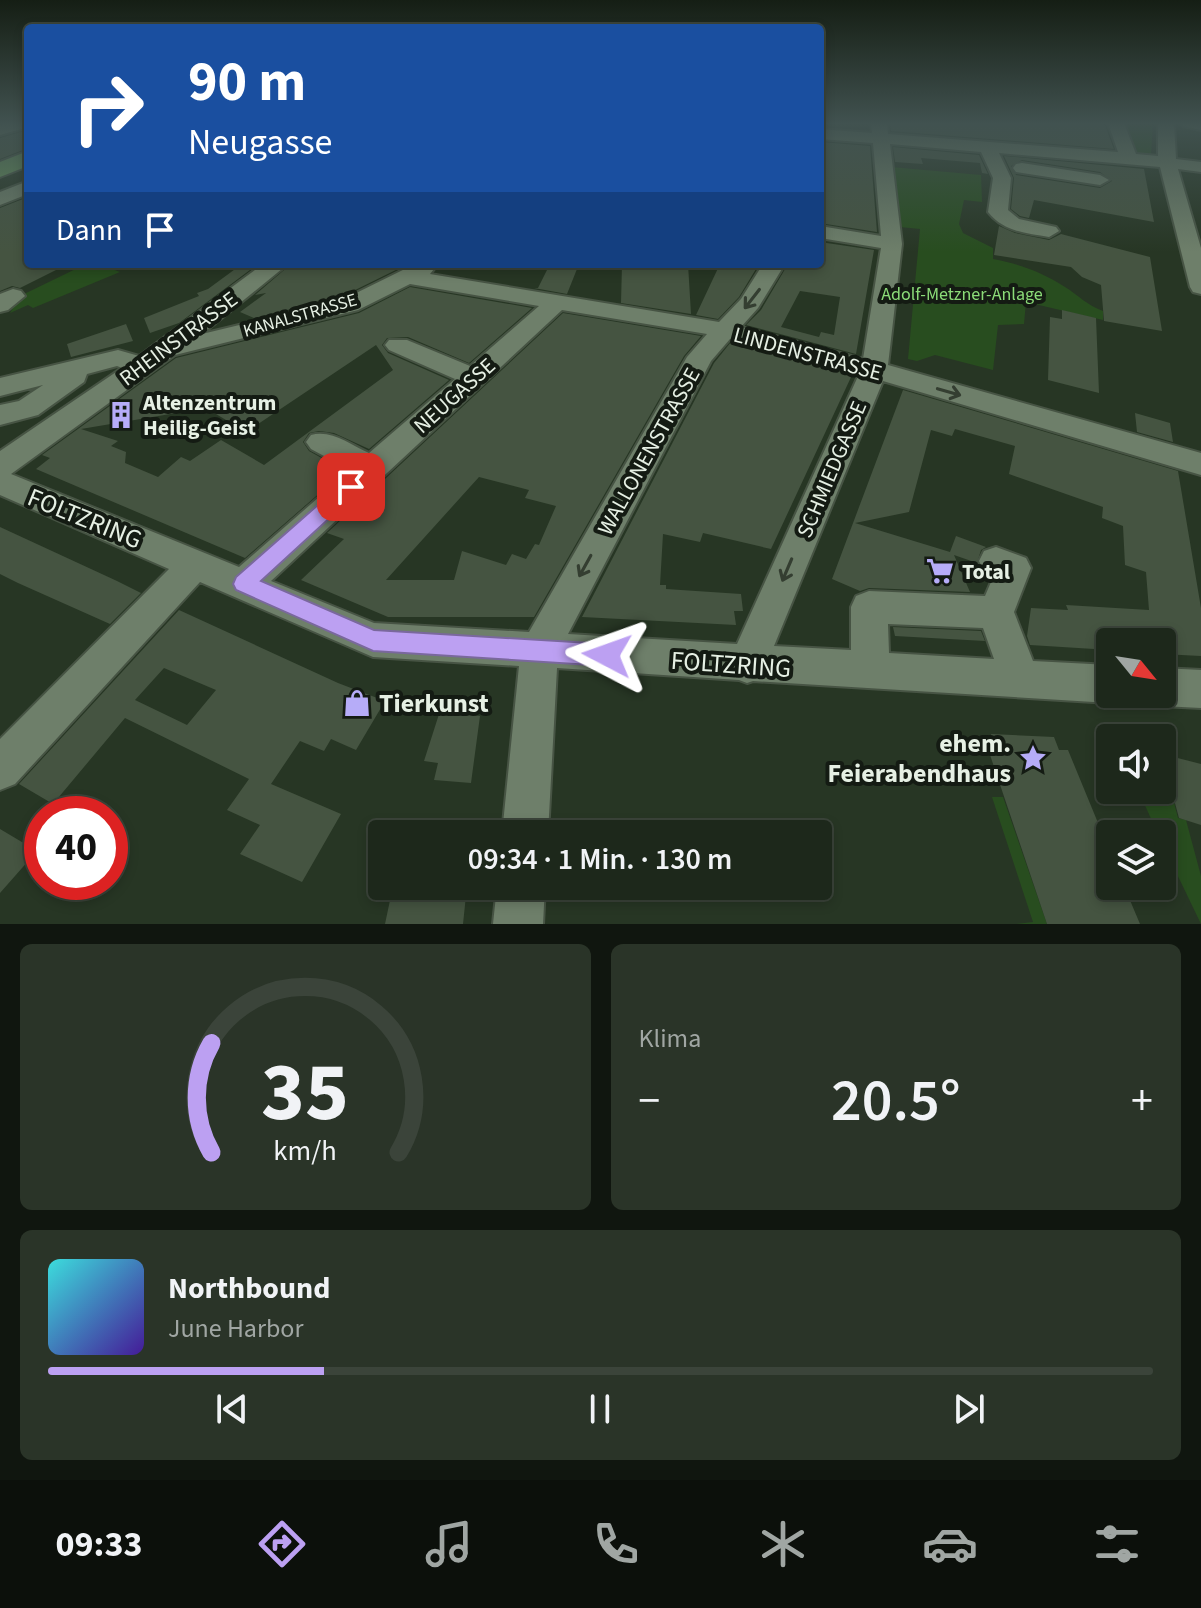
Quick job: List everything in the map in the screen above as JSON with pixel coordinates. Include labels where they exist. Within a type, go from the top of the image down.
[{"type":"street","name":"SCHMIEDGASSE","points":[[747,665],[874,370],[892,244],[883,166]]},
{"type":"street","points":[[1168,166],[1201,287]]},
{"type":"street","points":[[1049,231],[1013,224],[998,212],[1004,189],[1001,168],[1099,184]]},
{"type":"street","points":[[0,199],[24,189]]},
{"type":"street","points":[[1180,209],[1201,213]]},
{"type":"street","points":[[824,230],[892,244]]},
{"type":"street","name":"RHEINSTRASSE","points":[[0,466],[152,359],[272,268]]},
{"type":"street","name":"KANALSTRASSE","points":[[0,387],[118,358],[152,359],[350,305],[424,268]]},
{"type":"street","name":"WALLONENSTRASSE","points":[[539,651],[700,357],[750,303],[772,268]]},
{"type":"street","name":"LINDENSTRASSE","points":[[407,277],[724,330],[1201,464]]},
{"type":"street","name":"NEUGASSE","points":[[244,584],[557,302]]},
{"type":"street","points":[[398,345],[474,377]]},
{"type":"street","points":[[0,415],[28,408],[94,364]]},
{"type":"street","points":[[321,442],[372,468]]},
{"type":"street","name":"FOLTZRING","points":[[0,482],[373,640],[747,665],[1096,683]]},
{"type":"street","points":[[996,561],[1014,568],[999,621],[1021,679]]},
{"type":"street","points":[[0,769],[197,563]]},
{"type":"street","points":[[871,671],[869,623],[999,621]]},
{"type":"street","points":[[526,820],[539,651]]},
{"type":"street","points":[[1176,688],[1201,689]]},
{"type":"street","points":[[518,924],[520,900]]},
{"type":"green space","name":"Adolf-Metzner-Anlage","points":[[891,167],[981,175],[982,202],[964,200],[959,224],[963,233],[993,248],[993,259],[1030,269],[1065,287],[1103,311],[1103,320],[1026,302],[1024,324],[998,325],[993,370],[935,355],[917,361],[908,359],[920,229],[900,227]]},
{"type":"green space","points":[[78,268],[109,268],[120,272],[33,308],[28,305],[10,313],[20,296]]},
{"type":"green space","points":[[992,797],[1003,797],[1047,924],[1016,924],[1033,922]]},
{"type":"green space","points":[[1144,804],[1174,804],[1178,818],[1186,820],[1201,876],[1201,924],[1176,872],[1176,820],[1152,820]]},
{"type":"building","points":[[824,166],[872,166],[877,232],[826,224]]},
{"type":"building","points":[[1009,166],[1016,175],[1100,188],[1112,181],[1100,172],[1062,166],[1113,166],[1144,169],[1154,222],[1034,200],[1029,218],[1011,209],[1014,178]]},
{"type":"building","points":[[24,199],[24,268],[60,268],[20,288],[12,286],[0,291],[0,208]]},
{"type":"building","points":[[999,226],[1015,233],[1049,240],[1061,234],[1150,257],[1162,331],[1104,321],[1101,285],[1082,277],[1071,267],[994,255]]},
{"type":"building","points":[[824,243],[874,250],[856,354],[746,325],[761,310],[786,268],[824,268]],"holes":[[[800,291],[840,297],[834,335],[821,332],[819,337],[781,327]]]},
{"type":"building","points":[[237,268],[253,268],[179,323],[150,333],[144,318],[199,296],[197,293],[208,289]]},
{"type":"building","points":[[286,268],[400,268],[341,297],[254,318],[240,312],[266,293],[255,295]]},
{"type":"building","points":[[548,268],[577,268],[567,294],[534,288],[538,288]]},
{"type":"building","points":[[622,268],[688,268],[691,314],[621,303]]},
{"type":"building","points":[[718,268],[757,268],[739,297],[718,319],[696,315]]},
{"type":"building","points":[[410,287],[532,308],[469,363],[408,337],[387,338],[382,345],[388,353],[449,380],[369,449],[334,433],[309,433],[303,442],[309,451],[345,471],[245,558],[36,469],[50,458],[42,455],[176,358],[359,313]],"holes":[[[376,345],[393,370],[264,465],[221,440],[190,461],[181,457],[158,477],[125,463],[126,452],[111,446],[118,441],[81,429],[206,408],[246,432]]]},
{"type":"building","points":[[1062,310],[1096,318],[1099,393],[1048,380],[1050,317],[1062,319]]},
{"type":"building","points":[[563,313],[701,336],[684,356],[534,617],[388,617],[301,580],[344,539],[327,533]],"holes":[[[479,477],[529,490],[525,498],[556,506],[539,545],[535,544],[526,559],[512,554],[506,565],[462,551],[454,580],[386,580]]]},
{"type":"building","points":[[126,324],[133,341],[71,357],[67,344]]},
{"type":"building","points":[[731,342],[852,375],[771,549],[703,533],[700,542],[663,534],[660,585],[666,585],[666,589],[741,594],[743,611],[734,611],[736,625],[582,617],[714,363]]},
{"type":"building","points":[[903,390],[1178,471],[1201,608],[1201,656],[1176,655],[1176,628],[1096,628],[1096,649],[1030,645],[1027,636],[1031,608],[1068,610],[1066,605],[1149,610],[1146,572],[1125,565],[1123,526],[1102,518],[1103,507],[1009,474],[1015,446],[955,429],[952,436],[931,430],[909,512],[855,523],[950,552],[956,536],[986,547],[981,550],[977,563],[954,555],[970,592],[869,588],[860,591],[832,579]]},
{"type":"building","points":[[1135,413],[1170,423],[1173,442],[1137,432]]},
{"type":"building","points":[[0,527],[141,593],[110,624],[18,583],[0,574]]},
{"type":"building","points":[[179,610],[338,683],[385,701],[356,750],[331,739],[324,751],[300,741],[271,784],[341,814],[302,882],[240,854],[260,825],[227,810],[249,779],[125,718],[60,796],[39,796],[19,784]],"holes":[[[164,668],[216,690],[187,725],[135,700]]]},
{"type":"building","points":[[893,627],[981,631],[985,641],[895,636]]},
{"type":"building","points":[[440,711],[480,716],[471,783],[434,780],[438,763],[424,761]]},
{"type":"building","points":[[991,734],[1054,737],[1059,750],[1068,750],[1097,820],[1096,900],[1130,900],[1140,924],[1047,924],[987,746],[996,747]]},
{"type":"building","points":[[1176,758],[1201,764],[1201,825],[1179,818],[1175,804]]},
{"type":"building","points":[[0,829],[24,843],[24,866],[0,893]]},
{"type":"building","points":[[390,900],[466,900],[463,924],[385,924]]},
{"type":"place","name":"Altenzentrum Heilig-Geist","points":[[121,415]]},
{"type":"place","name":"Total","points":[[940,571]]},
{"type":"place","name":"Tierkunst","points":[[357,703]]},
{"type":"place","name":"ehem. Feierabendhaus","points":[[1033,758]]},
{"type":"route","points":[[351,487],[244,584],[373,640],[607,655]]}]
